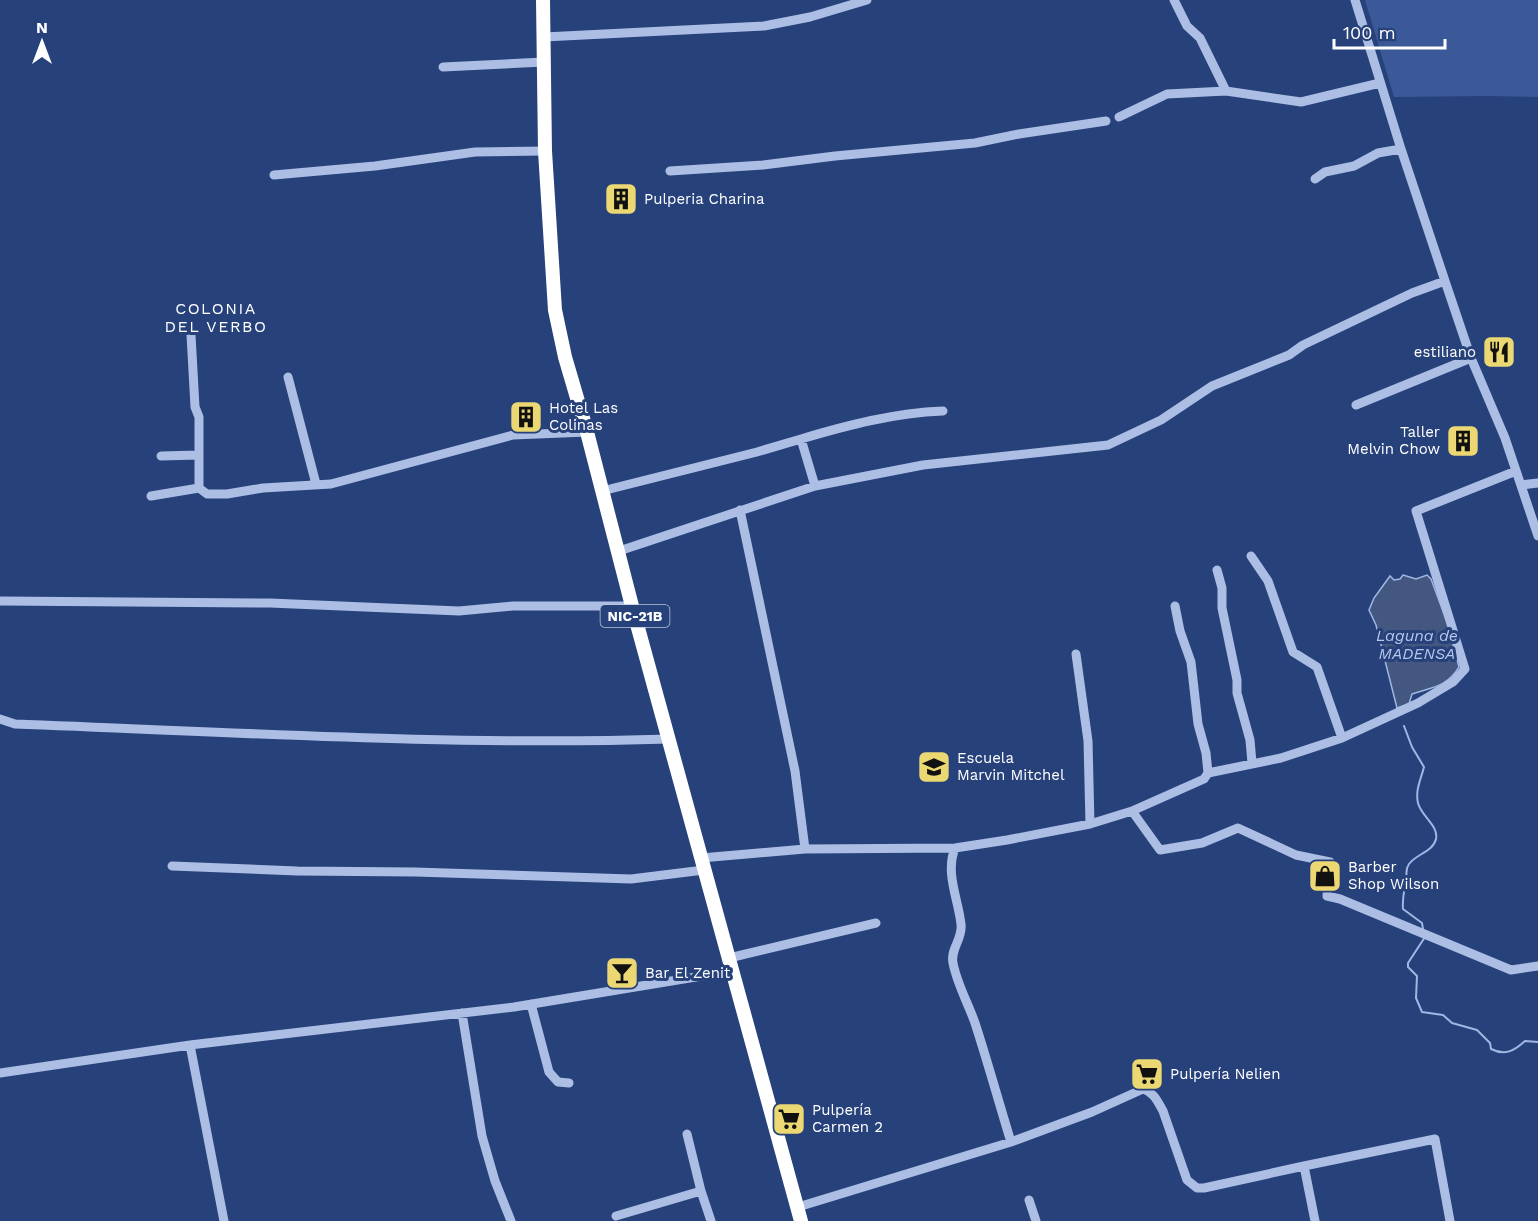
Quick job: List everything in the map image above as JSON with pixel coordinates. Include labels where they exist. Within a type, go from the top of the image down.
[{"type":"highway","name":"NIC-21B","points":[[543,0],[545,151],[555,310],[565,357],[632,606],[801,1221]]},
{"type":"street","points":[[544,37],[764,26],[867,0]]},
{"type":"street","points":[[1173,0],[1187,26],[1200,38],[1226,91]]},
{"type":"street","points":[[1355,0],[1445,281],[1472,358],[1505,438],[1538,536]]},
{"type":"street","points":[[443,67],[544,62]]},
{"type":"street","points":[[1119,117],[1167,94],[1226,91],[1301,102],[1380,83]]},
{"type":"street","points":[[670,171],[763,165],[975,143],[1106,121]]},
{"type":"street","points":[[1315,179],[1325,172],[1354,166],[1378,153],[1401,149]]},
{"type":"street","points":[[274,175],[375,166],[475,152],[545,151]]},
{"type":"street","points":[[619,551],[815,486],[923,465],[1108,445],[1161,420],[1212,386],[1289,355],[1303,345],[1412,293],[1445,281]]},
{"type":"street","points":[[191,335],[195,407],[199,417],[199,488]]},
{"type":"street","points":[[1356,405],[1472,358]]},
{"type":"street","points":[[288,377],[316,484]]},
{"type":"street","points":[[602,491],[746,455],[846,425],[912,412],[943,411]]},
{"type":"street","points":[[151,496],[199,488],[207,494],[227,494],[263,488],[331,484],[513,435],[587,432]]},
{"type":"street","points":[[801,439],[815,486]]},
{"type":"street","points":[[161,456],[198,455]]},
{"type":"street","points":[[1208,773],[1281,758],[1342,738],[1418,703],[1454,682],[1465,669],[1416,511],[1516,471]]},
{"type":"street","points":[[1521,485],[1538,483]]},
{"type":"street","points":[[740,510],[795,771],[805,849]]},
{"type":"street","points":[[1251,556],[1268,581],[1293,652],[1317,667],[1342,738]]},
{"type":"street","points":[[1217,570],[1222,588],[1222,608],[1237,680],[1237,693],[1250,740],[1252,763]]},
{"type":"street","points":[[0,602],[270,603],[459,611],[513,606],[632,606]]},
{"type":"street","points":[[172,866],[632,879],[703,864],[805,849],[955,848],[1090,824],[1132,811],[1204,779],[1208,773],[1206,753],[1198,724],[1191,662],[1180,632],[1175,606]]},
{"type":"street","points":[[1076,654],[1088,741],[1090,824]]},
{"type":"street","points":[[0,719],[15,724],[413,739],[568,742],[669,739]]},
{"type":"street","points":[[1132,811],[1160,850],[1202,843],[1238,828],[1296,855],[1330,862],[1328,896],[1511,970],[1538,966]]},
{"type":"street","points":[[955,848],[951,865],[955,900],[961,925],[958,942],[952,951],[952,962],[975,1022],[1011,1142]]},
{"type":"street","points":[[0,1073],[190,1046],[531,1004],[731,965],[876,923]]},
{"type":"street","points":[[531,1004],[549,1072],[558,1082],[569,1083]]},
{"type":"street","points":[[462,1013],[482,1136],[495,1181],[511,1221]]},
{"type":"street","points":[[190,1046],[224,1221]]},
{"type":"street","points":[[798,1207],[1011,1142],[1092,1112],[1143,1089],[1149,1091],[1164,1111],[1187,1180],[1191,1185],[1204,1188],[1435,1140],[1450,1221]]},
{"type":"street","points":[[687,1134],[711,1221]]},
{"type":"street","points":[[1304,1166],[1315,1221]]},
{"type":"street","points":[[616,1216],[701,1191]]},
{"type":"street","points":[[1029,1200],[1036,1221]]},
{"type":"shaded area","points":[[1365,0],[1538,0],[1538,97],[1394,97]]},
{"type":"water","name":"Laguna de MADENSA","points":[[1403,575],[1416,579],[1427,575],[1431,579],[1447,622],[1459,667],[1450,679],[1433,688],[1412,694],[1409,704],[1397,708],[1376,625],[1369,610],[1374,598],[1390,576],[1394,580],[1400,579]]},
{"type":"waterway","points":[[1404,726],[1412,747],[1424,767],[1418,789],[1418,803],[1436,834],[1432,847],[1412,861],[1406,871],[1403,909],[1422,923],[1423,929]]},
{"type":"waterway","points":[[1425,937],[1408,963],[1408,967],[1417,976],[1416,998],[1422,1012],[1443,1015],[1452,1023],[1477,1030],[1490,1043],[1491,1049],[1496,1051],[1509,1051],[1525,1041],[1538,1042]]},
{"type":"place","name":"Pulperia Charina","points":[[621,199]]},
{"type":"place","name":"estiliano","points":[[1499,352]]},
{"type":"place","name":"Hotel Las Colinas","points":[[526,417]]},
{"type":"place","name":"Taller Melvin Chow","points":[[1463,441]]},
{"type":"place","name":"Escuela Marvin Mitchel","points":[[934,767]]},
{"type":"place","name":"Barber Shop Wilson","points":[[1325,876]]},
{"type":"place","name":"Bar El Zenit","points":[[622,973]]},
{"type":"place","name":"Pulpería Nelien","points":[[1147,1074]]},
{"type":"place","name":"Pulpería Carmen 2","points":[[789,1119]]},
{"type":"district","name":"COLONIA DEL VERBO","points":[[216,317]]}]
